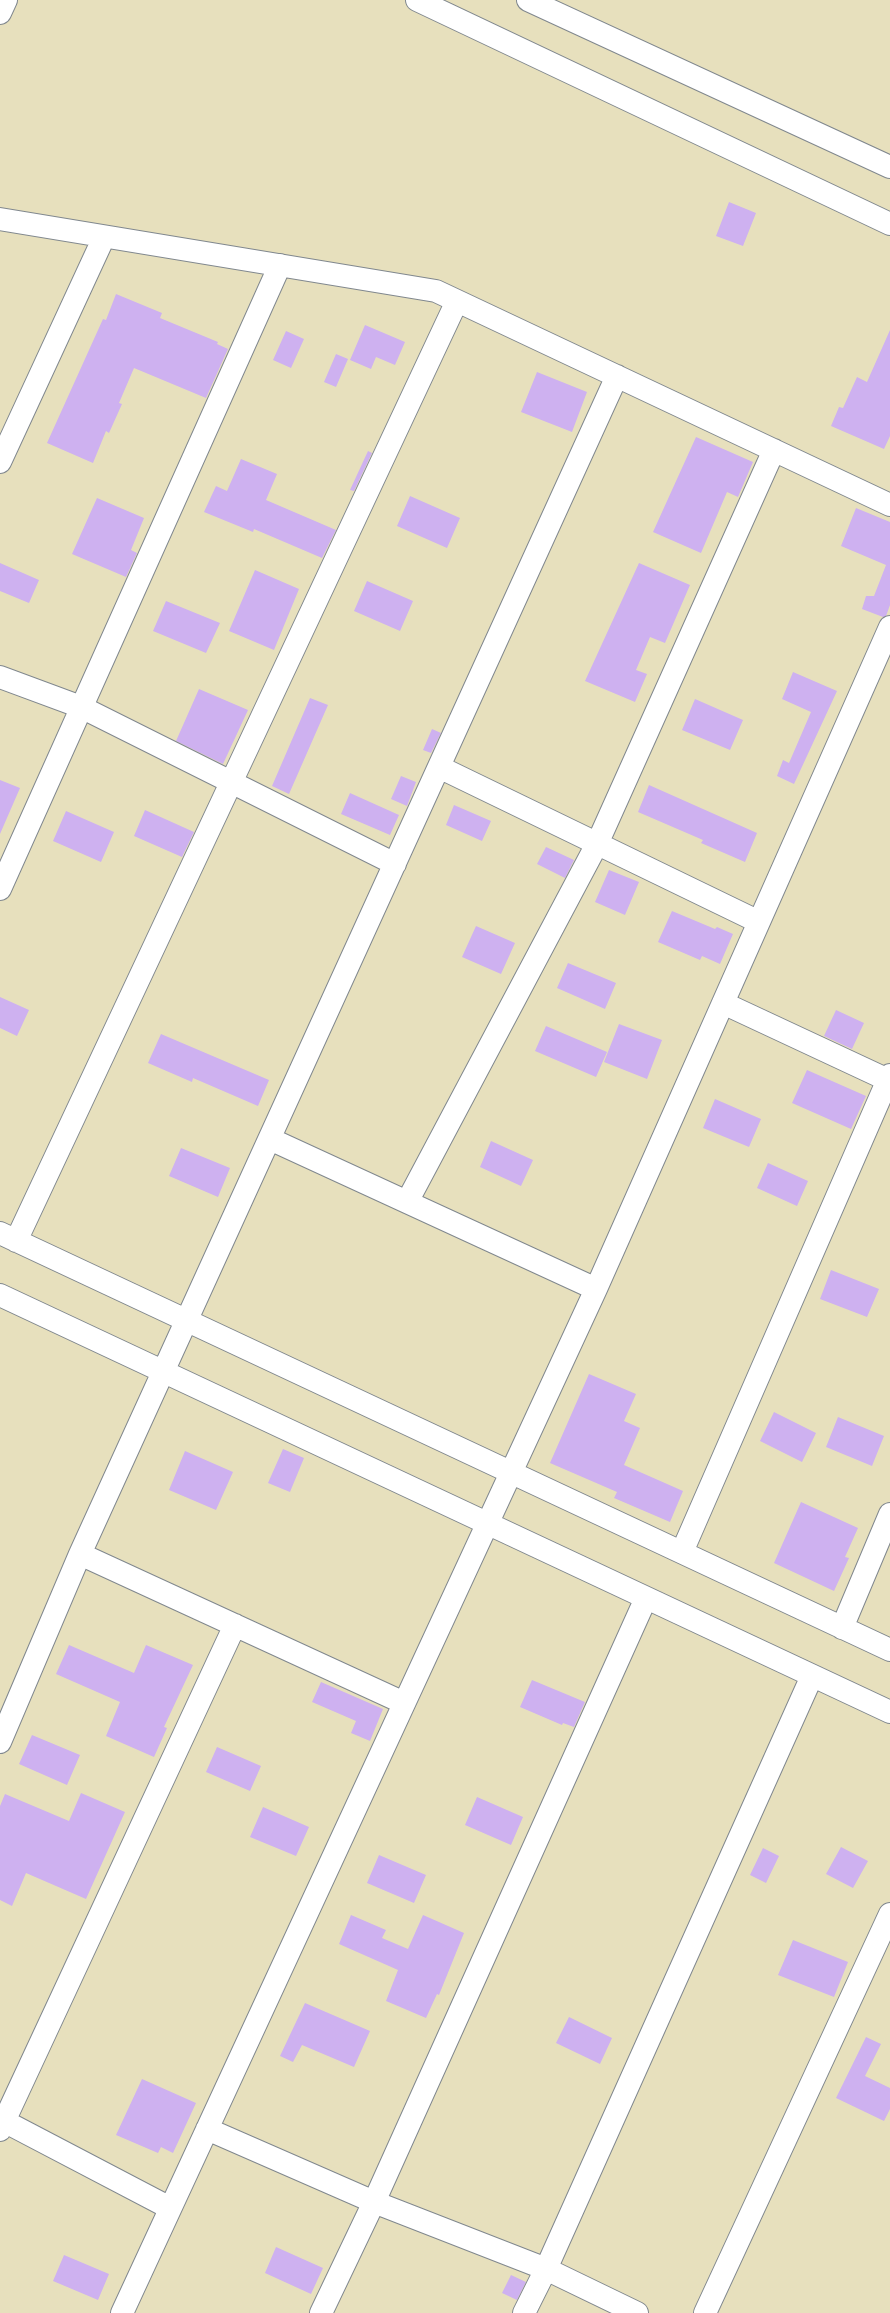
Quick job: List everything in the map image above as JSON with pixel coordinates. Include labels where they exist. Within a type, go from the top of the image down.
[{"type":"street","points":[[0,13],[6,0]]},
{"type":"street","points":[[417,0],[890,224]]},
{"type":"street","points":[[528,0],[890,167]]},
{"type":"street","points":[[0,219],[436,291],[890,504]]},
{"type":"street","points":[[0,462],[104,236]]},
{"type":"street","points":[[0,889],[280,265]]},
{"type":"street","points":[[457,301],[230,784],[8,1237],[890,1650]]},
{"type":"street","points":[[0,1742],[80,1554],[163,1371],[188,1321],[617,376]]},
{"type":"street","points":[[407,1202],[597,844],[774,450]]},
{"type":"street","points":[[122,2313],[510,1471],[596,1289],[890,627]]},
{"type":"street","points":[[0,677],[82,707],[230,784],[395,864]]},
{"type":"street","points":[[439,767],[759,922]]},
{"type":"street","points":[[682,1552],[889,1079],[723,1003]]},
{"type":"street","points":[[270,1139],[596,1289]]},
{"type":"street","points":[[2,1301],[163,1371],[890,1712]]},
{"type":"street","points":[[842,1628],[890,1514]]},
{"type":"street","points":[[80,1554],[404,1703]]},
{"type":"street","points":[[321,2313],[374,2202],[646,1598]]},
{"type":"street","points":[[170,2208],[1,2123],[234,1625]]},
{"type":"street","points":[[524,2313],[546,2269],[812,1676]]},
{"type":"street","points":[[705,2313],[890,1914]]},
{"type":"street","points":[[207,2129],[374,2202],[546,2269],[637,2313]]},
{"type":"building","points":[[729,202],[756,213],[743,246],[716,236]]},
{"type":"building","points":[[116,294],[162,313],[160,318],[218,342],[217,344],[228,349],[206,398],[134,368],[119,403],[122,404],[109,433],[106,431],[93,463],[47,443],[103,319],[106,320]]},
{"type":"building","points":[[365,325],[405,342],[395,365],[376,357],[371,369],[350,360]]},
{"type":"building","points":[[890,330],[890,436],[884,449],[831,426],[839,407],[843,408],[857,377],[867,382]]},
{"type":"building","points":[[286,331],[304,339],[291,368],[273,360]]},
{"type":"building","points":[[336,354],[348,359],[336,387],[324,382]]},
{"type":"building","points":[[537,372],[587,392],[572,432],[521,412]]},
{"type":"building","points":[[696,437],[753,462],[738,497],[727,492],[701,553],[653,532]]},
{"type":"building","points":[[368,451],[372,453],[354,491],[350,490]]},
{"type":"building","points":[[241,459],[277,474],[266,500],[336,530],[322,558],[254,529],[253,532],[204,512],[216,486],[227,491]]},
{"type":"building","points":[[410,496],[460,518],[447,548],[397,526]]},
{"type":"building","points":[[97,498],[144,518],[131,550],[137,553],[126,577],[72,554]]},
{"type":"building","points":[[856,508],[890,522],[890,605],[886,616],[883,617],[862,609],[866,596],[874,596],[886,565],[841,546]]},
{"type":"building","points":[[0,563],[39,580],[29,603],[0,591]]},
{"type":"building","points":[[639,563],[690,585],[665,643],[650,637],[636,670],[647,674],[635,702],[585,681]]},
{"type":"building","points":[[255,570],[299,589],[274,650],[229,631]]},
{"type":"building","points":[[367,581],[413,601],[400,631],[354,611]]},
{"type":"building","points":[[166,601],[220,623],[206,653],[153,631]]},
{"type":"building","points":[[793,672],[837,691],[794,784],[777,776],[783,760],[789,763],[811,712],[782,699]]},
{"type":"building","points":[[199,689],[248,710],[223,764],[176,741]]},
{"type":"building","points":[[310,698],[328,705],[289,794],[272,786]]},
{"type":"building","points":[[695,699],[743,720],[730,750],[682,730]]},
{"type":"building","points":[[432,729],[441,733],[431,753],[423,750]]},
{"type":"building","points":[[401,776],[416,782],[407,806],[391,799]]},
{"type":"building","points":[[0,780],[20,788],[0,834]]},
{"type":"building","points":[[649,785],[757,833],[745,862],[701,843],[703,840],[638,812]]},
{"type":"building","points":[[350,793],[399,815],[390,835],[341,814]]},
{"type":"building","points":[[454,805],[491,821],[482,841],[446,825]]},
{"type":"building","points":[[145,810],[194,832],[182,857],[134,836]]},
{"type":"building","points":[[66,811],[114,832],[101,862],[53,841]]},
{"type":"building","points":[[546,847],[574,860],[565,878],[537,864]]},
{"type":"building","points":[[609,870],[639,882],[625,915],[595,902]]},
{"type":"building","points":[[672,911],[715,929],[717,927],[733,934],[720,964],[702,956],[700,960],[658,942]]},
{"type":"building","points":[[476,926],[515,943],[501,974],[462,957]]},
{"type":"building","points":[[568,963],[616,983],[605,1009],[557,988]]},
{"type":"building","points":[[0,997],[29,1010],[17,1036],[0,1028]]},
{"type":"building","points":[[836,1010],[864,1023],[852,1049],[824,1036]]},
{"type":"building","points":[[619,1024],[662,1040],[647,1079],[604,1062]]},
{"type":"building","points":[[546,1026],[607,1052],[596,1077],[535,1051]]},
{"type":"building","points":[[161,1034],[269,1080],[258,1106],[193,1078],[192,1082],[148,1063]]},
{"type":"building","points":[[807,1070],[866,1096],[851,1129],[792,1103]]},
{"type":"building","points":[[715,1099],[761,1119],[749,1147],[703,1128]]},
{"type":"building","points":[[491,1141],[533,1160],[521,1186],[480,1167]]},
{"type":"building","points":[[181,1148],[230,1168],[218,1197],[169,1176]]},
{"type":"building","points":[[768,1163],[808,1181],[797,1206],[757,1188]]},
{"type":"building","points":[[831,1270],[879,1289],[867,1317],[820,1299]]},
{"type":"building","points":[[589,1374],[636,1394],[624,1421],[640,1428],[624,1465],[683,1491],[670,1522],[614,1498],[617,1492],[550,1463]]},
{"type":"building","points":[[774,1412],[816,1433],[802,1462],[760,1441]]},
{"type":"building","points":[[838,1417],[884,1436],[872,1466],[826,1447]]},
{"type":"building","points":[[283,1449],[304,1458],[290,1492],[268,1483]]},
{"type":"building","points":[[185,1451],[233,1472],[216,1510],[169,1490]]},
{"type":"building","points":[[801,1502],[858,1528],[845,1557],[849,1558],[834,1591],[774,1563]]},
{"type":"building","points":[[69,1645],[134,1673],[146,1645],[193,1665],[164,1727],[167,1728],[154,1757],[106,1736],[120,1702],[56,1674]]},
{"type":"building","points":[[532,1680],[585,1702],[574,1727],[563,1723],[562,1725],[520,1707]]},
{"type":"building","points":[[321,1682],[383,1709],[370,1741],[351,1733],[356,1721],[312,1702]]},
{"type":"building","points":[[32,1735],[80,1755],[67,1785],[19,1764]]},
{"type":"building","points":[[217,1747],[261,1766],[250,1791],[206,1772]]},
{"type":"building","points":[[81,1793],[125,1812],[86,1899],[26,1873],[12,1906],[0,1900],[0,1806],[5,1794],[69,1821]]},
{"type":"building","points":[[477,1797],[523,1817],[511,1845],[465,1825]]},
{"type":"building","points":[[263,1807],[309,1827],[296,1856],[250,1837]]},
{"type":"building","points":[[841,1847],[868,1861],[853,1888],[826,1874]]},
{"type":"building","points":[[763,1848],[779,1856],[766,1883],[750,1875]]},
{"type":"building","points":[[379,1855],[426,1875],[414,1903],[367,1883]]},
{"type":"building","points":[[351,1915],[386,1930],[382,1938],[408,1949],[423,1915],[464,1933],[439,1995],[437,1994],[426,2018],[386,2001],[398,1970],[339,1944]]},
{"type":"building","points":[[793,1940],[848,1962],[834,1997],[778,1975]]},
{"type":"building","points":[[305,2003],[370,2031],[354,2067],[302,2045],[293,2062],[280,2056]]},
{"type":"building","points":[[569,2017],[612,2038],[600,2064],[556,2043]]},
{"type":"building","points":[[866,2037],[881,2044],[865,2076],[890,2088],[890,2109],[884,2121],[836,2098]]},
{"type":"building","points":[[142,2079],[196,2103],[173,2153],[161,2147],[158,2153],[116,2135]]},
{"type":"building","points":[[276,2247],[323,2268],[311,2294],[265,2273]]},
{"type":"building","points":[[64,2255],[109,2274],[98,2300],[53,2281]]},
{"type":"building","points":[[511,2275],[526,2282],[517,2300],[502,2293]]}]
